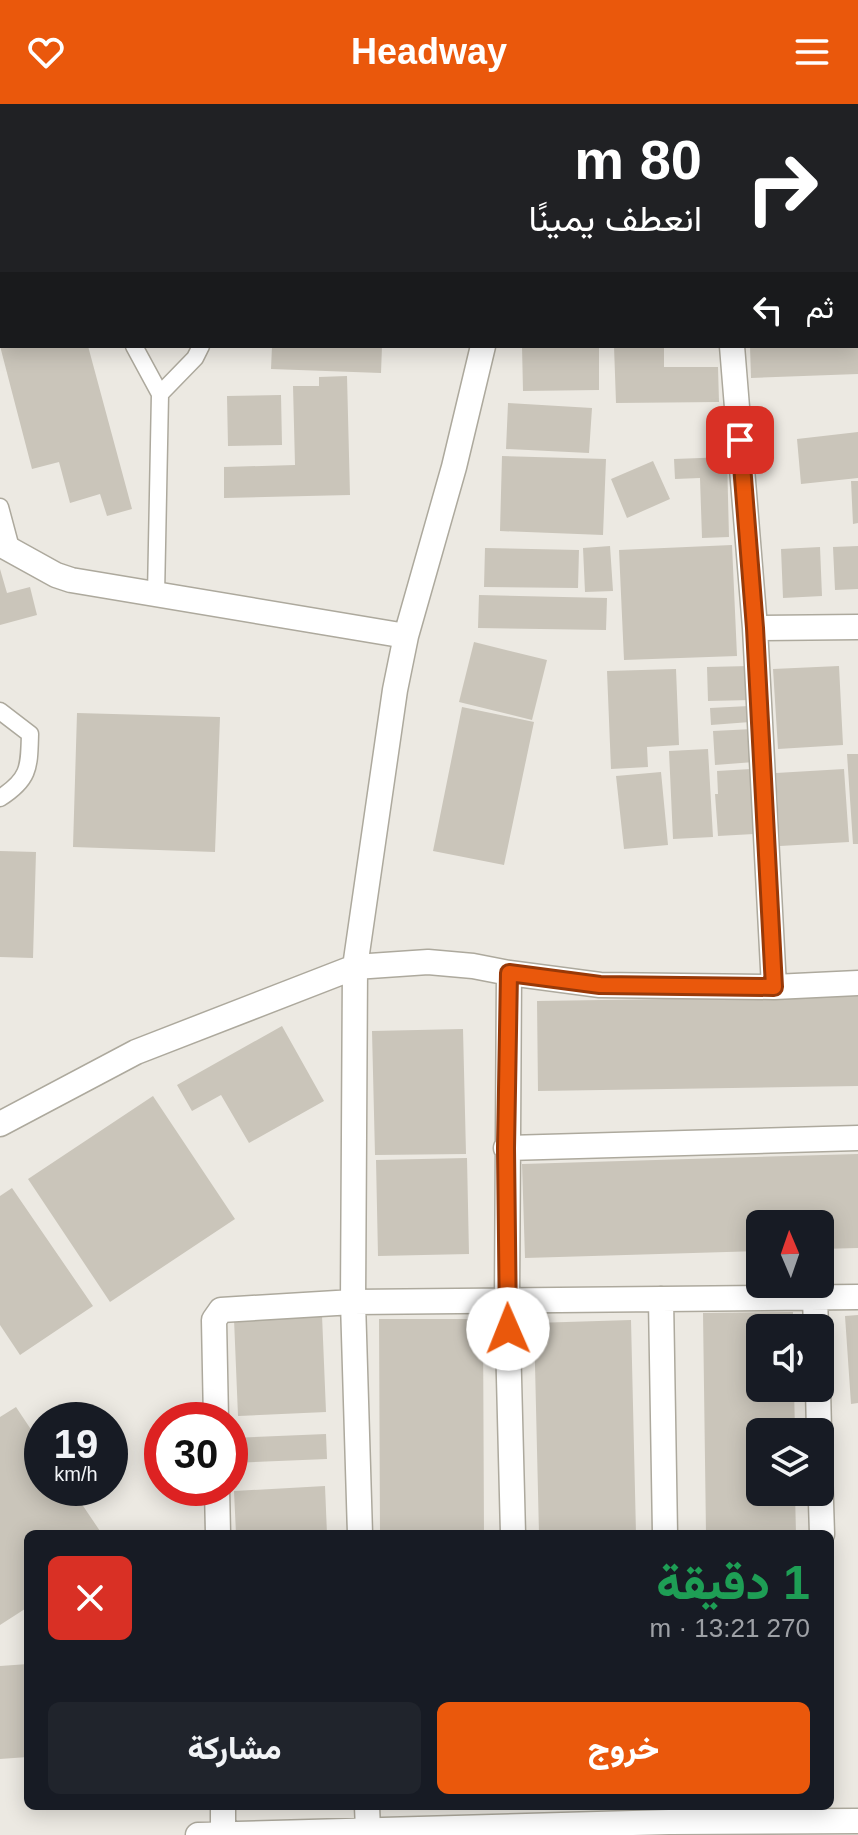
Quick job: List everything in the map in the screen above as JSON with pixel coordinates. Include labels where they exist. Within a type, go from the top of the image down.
[{"type":"street","points":[[360,1530],[353,1302],[355,967],[395,690],[406,636],[454,467],[483,348]]},
{"type":"street","points":[[732,348],[755,628],[774,987]]},
{"type":"street","points":[[6,546],[56,575],[156,595],[406,636]]},
{"type":"street","points":[[755,628],[858,627]]},
{"type":"street","points":[[0,1124],[136,1052],[355,967],[428,962],[600,985],[774,987],[858,983]]},
{"type":"street","points":[[509,973],[507,1300],[513,1530]]},
{"type":"street","points":[[506,1148],[858,1138]]},
{"type":"street","points":[[834,1298],[858,1297]]},
{"type":"street","points":[[216,1402],[214,1320],[218,1311],[353,1302],[815,1298],[816,1314]]},
{"type":"street","points":[[661,1299],[665,1530]]},
{"type":"street","points":[[217,1506],[218,1530]]},
{"type":"street","points":[[821,1506],[822,1530]]},
{"type":"street","points":[[223,1810],[223,1832]]},
{"type":"street","points":[[198,1835],[368,1818],[428,1833],[520,1817],[830,1810],[858,1821]]},
{"type":"lane","points":[[135,348],[160,394],[156,595]]},
{"type":"lane","points":[[160,394],[195,358],[200,348]]},
{"type":"lane","points":[[0,507],[6,546]]},
{"type":"lane","points":[[0,711],[30,734],[29,764],[18,787],[0,798]]},
{"type":"building","points":[[1,348],[89,348],[132,509],[107,516],[100,494],[70,503],[59,462],[32,469]]},
{"type":"building","points":[[272,348],[382,348],[381,373],[271,369]]},
{"type":"building","points":[[522,348],[599,348],[599,390],[523,391]]},
{"type":"building","points":[[614,348],[664,348],[664,367],[718,367],[719,402],[616,403]]},
{"type":"building","points":[[750,348],[858,348],[858,374],[751,378]]},
{"type":"building","points":[[347,376],[350,495],[224,498],[224,467],[295,465],[293,386],[319,386],[319,377]]},
{"type":"building","points":[[281,395],[282,445],[228,446],[227,396]]},
{"type":"building","points":[[508,403],[592,408],[589,453],[506,449]]},
{"type":"building","points":[[858,432],[858,478],[801,484],[797,439]]},
{"type":"building","points":[[502,456],[606,459],[603,535],[500,531]]},
{"type":"building","points":[[727,457],[729,537],[702,538],[700,478],[675,479],[674,459]]},
{"type":"building","points":[[653,461],[670,499],[627,518],[611,479]]},
{"type":"building","points":[[851,481],[858,481],[858,523],[853,524]]},
{"type":"building","points":[[732,545],[737,656],[624,660],[619,550]]},
{"type":"building","points":[[610,546],[613,591],[585,592],[583,548]]},
{"type":"building","points":[[858,546],[858,589],[835,590],[833,547]]},
{"type":"building","points":[[820,547],[822,596],[783,598],[781,549]]},
{"type":"building","points":[[485,548],[579,550],[578,588],[484,587]]},
{"type":"building","points":[[0,569],[7,593],[30,587],[37,615],[0,625]]},
{"type":"building","points":[[479,595],[607,598],[606,630],[478,628]]},
{"type":"building","points":[[474,642],[547,660],[532,720],[459,702]]},
{"type":"building","points":[[749,666],[751,700],[708,701],[707,667]]},
{"type":"building","points":[[839,666],[843,745],[778,749],[773,669]]},
{"type":"building","points":[[676,669],[679,745],[647,747],[648,767],[611,769],[607,671]]},
{"type":"building","points":[[749,706],[750,722],[711,725],[710,708]]},
{"type":"building","points":[[462,707],[534,722],[504,865],[433,851]]},
{"type":"building","points":[[77,713],[220,717],[215,852],[73,847]]},
{"type":"building","points":[[753,729],[754,762],[715,765],[713,731]]},
{"type":"building","points":[[708,749],[713,837],[673,839],[669,751]]},
{"type":"building","points":[[847,754],[858,754],[858,844],[853,844]]},
{"type":"building","points":[[751,769],[754,834],[718,836],[717,771]]},
{"type":"building","points":[[844,769],[849,842],[780,846],[776,773]]},
{"type":"building","points":[[661,772],[668,845],[624,849],[616,776]]},
{"type":"building","points":[[0,851],[36,852],[33,958],[0,957]]},
{"type":"building","points":[[858,996],[858,1086],[538,1091],[537,1001]]},
{"type":"building","points":[[282,1026],[324,1101],[249,1143],[221,1095],[192,1111],[177,1085]]},
{"type":"building","points":[[463,1029],[466,1154],[375,1155],[372,1031]]},
{"type":"building","points":[[153,1096],[235,1219],[110,1302],[28,1179]]},
{"type":"building","points":[[858,1154],[858,1248],[834,1249],[834,1210],[746,1210],[746,1251],[525,1258],[522,1164]]},
{"type":"building","points":[[467,1158],[469,1254],[378,1256],[376,1160]]},
{"type":"building","points":[[12,1188],[93,1306],[20,1355],[0,1325],[0,1196]]},
{"type":"building","points":[[793,1312],[746,1314],[746,1402],[794,1402],[795,1418],[746,1418],[746,1506],[795,1506],[796,1530],[706,1530],[703,1313]]},
{"type":"building","points":[[322,1315],[326,1412],[248,1416],[248,1402],[237,1402],[234,1319]]},
{"type":"building","points":[[858,1315],[858,1403],[851,1404],[845,1316]]},
{"type":"building","points":[[379,1319],[483,1319],[484,1530],[380,1530]]},
{"type":"building","points":[[631,1320],[636,1530],[539,1530],[534,1323]]},
{"type":"building","points":[[16,1407],[24,1419],[24,1506],[83,1506],[99,1530],[24,1530],[24,1610],[0,1625],[0,1417]]},
{"type":"building","points":[[326,1434],[327,1459],[248,1462],[248,1437]]},
{"type":"building","points":[[325,1486],[327,1530],[236,1530],[235,1506],[248,1506],[248,1490]]},
{"type":"building","points":[[24,1664],[24,1757],[0,1759],[0,1666]]},
{"type":"route","points":[[508,1329],[506,1148],[509,973],[600,985],[774,987],[755,628],[740,440]]}]
